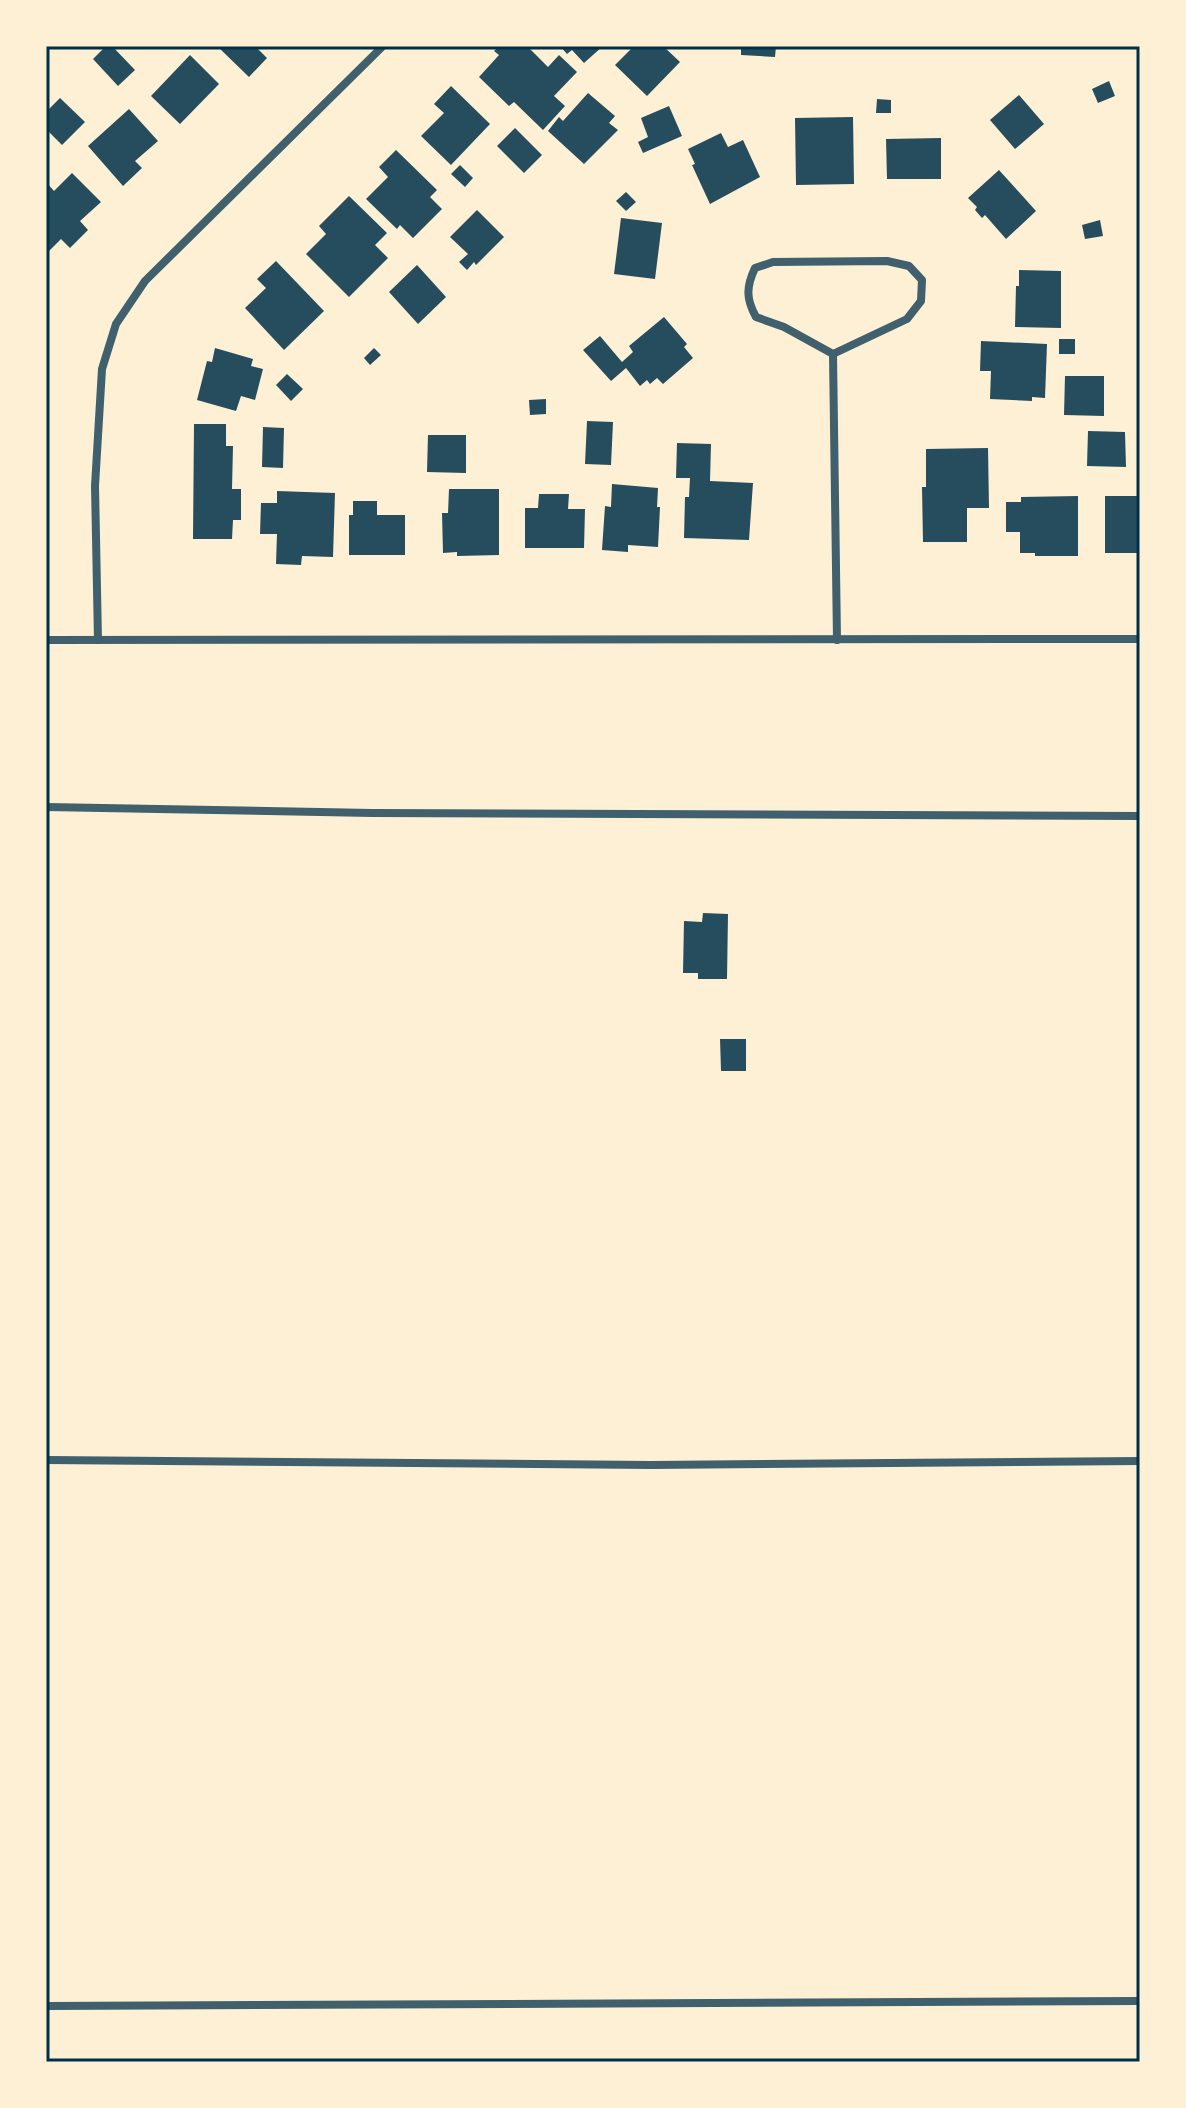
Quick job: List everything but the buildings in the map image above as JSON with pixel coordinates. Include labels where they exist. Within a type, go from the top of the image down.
[{"type":"street","points":[[98,640],[95,486],[98,414],[102,369],[116,324],[145,281],[383,46]]},
{"type":"street","points":[[887,261],[909,266],[922,280],[921,301],[907,319],[833,354],[784,327],[756,317],[749,304],[747,285],[755,268],[773,262],[887,261]]},
{"type":"street","points":[[833,354],[837,640]]},
{"type":"street","points":[[46,640],[1140,639]]},
{"type":"street","points":[[46,807],[372,813],[1140,816]]},
{"type":"street","points":[[46,1460],[635,1465],[1140,1461]]},
{"type":"street","points":[[46,2006],[1140,2001]]}]
